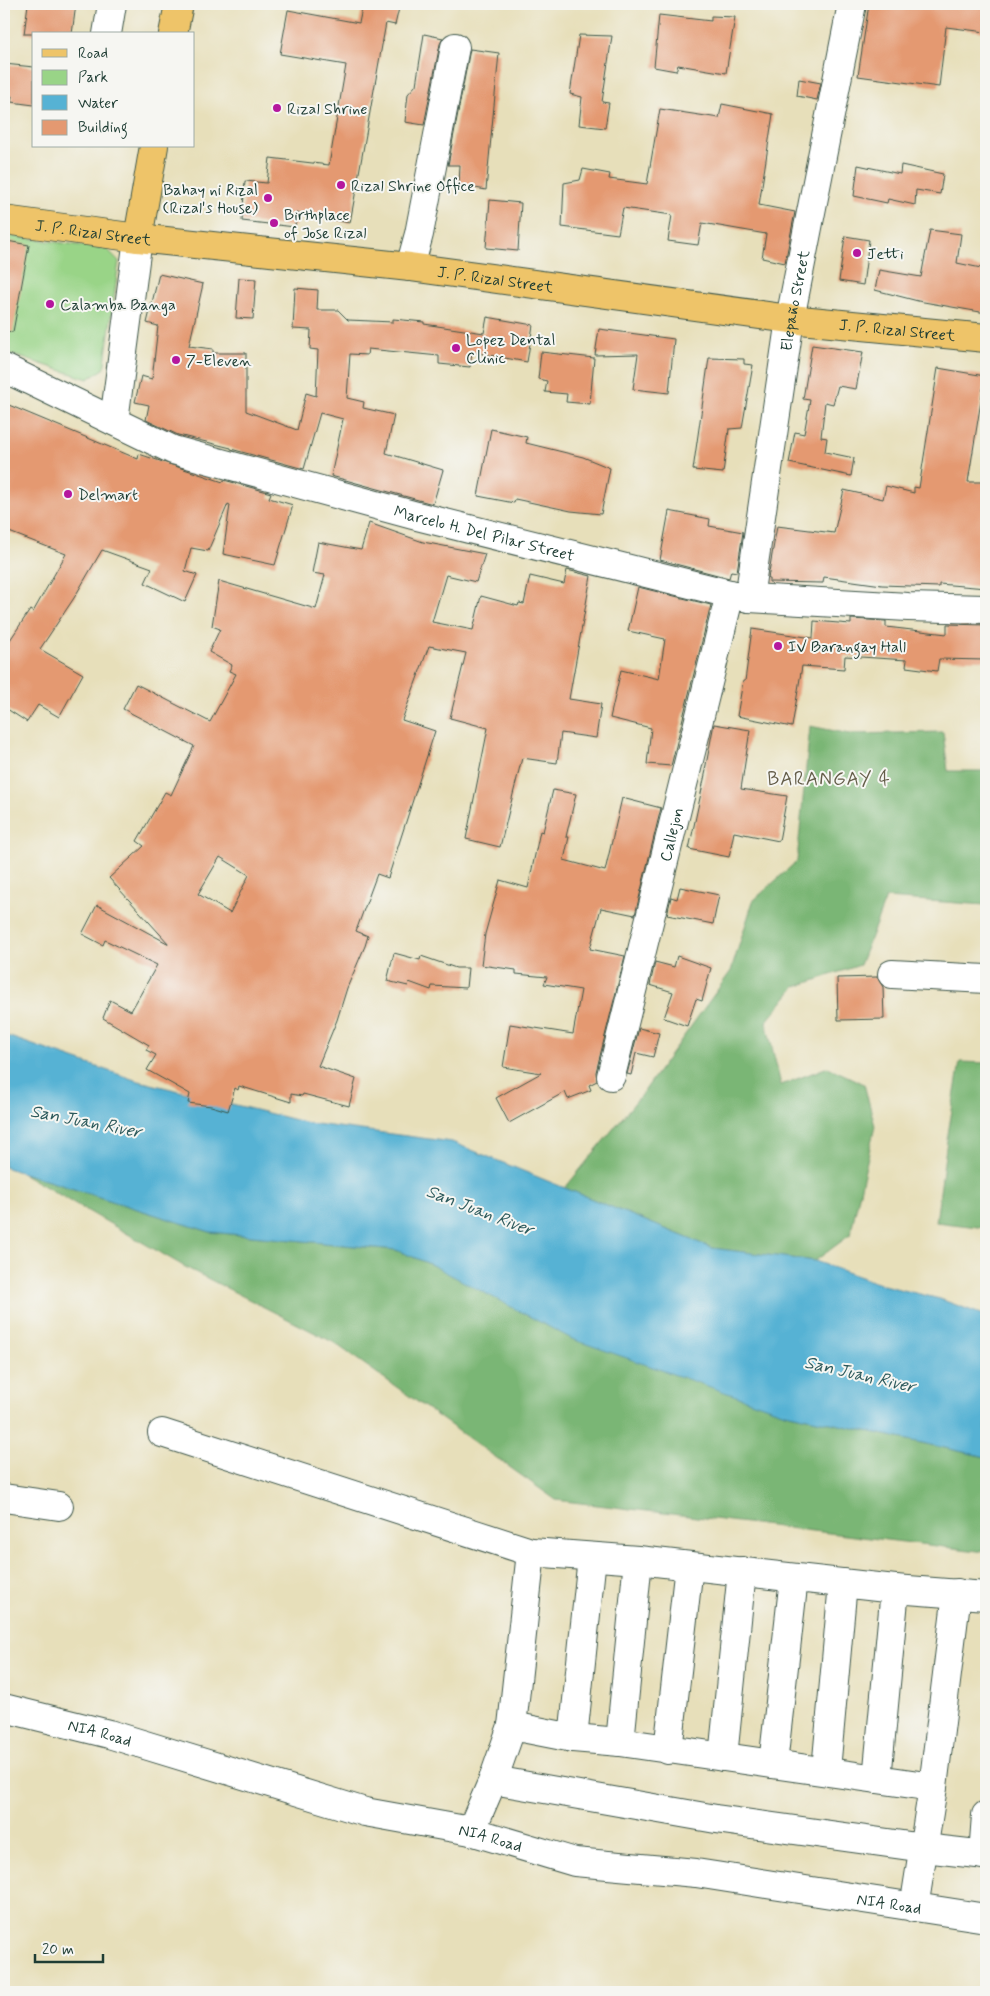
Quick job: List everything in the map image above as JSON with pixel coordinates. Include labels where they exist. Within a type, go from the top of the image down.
[{"type":"main road","points":[[174,32],[179,4]]},
{"type":"main road","points":[[138,238],[154,148]]},
{"type":"main road","name":"J. P. Rizal Street","points":[[4,220],[138,238],[410,267],[790,319],[986,338]]},
{"type":"street","points":[[107,32],[112,4]]},
{"type":"street","name":"Elepaño Street","points":[[739,596],[790,319],[852,4]]},
{"type":"street","points":[[410,267],[419,234],[455,47]]},
{"type":"street","points":[[114,421],[138,238]]},
{"type":"street","name":"Marcelo H. Del Pilar Street","points":[[4,368],[173,450],[413,515],[739,596],[908,607],[986,609]]},
{"type":"street","name":"Callejon","points":[[611,1076],[739,596]]},
{"type":"street","points":[[892,974],[986,979]]},
{"type":"street","points":[[162,1433],[531,1552],[638,1560],[894,1590],[986,1596]]},
{"type":"street","points":[[4,1498],[59,1506]]},
{"type":"street","points":[[471,1832],[493,1780],[512,1726],[531,1552]]},
{"type":"street","points":[[573,1738],[592,1557]]},
{"type":"street","points":[[620,1742],[638,1560]]},
{"type":"street","points":[[668,1750],[689,1566]]},
{"type":"street","points":[[723,1757],[742,1571]]},
{"type":"street","points":[[773,1764],[794,1578]]},
{"type":"street","points":[[826,1770],[843,1583]]},
{"type":"street","points":[[877,1779],[894,1590]]},
{"type":"street","points":[[914,1908],[934,1787],[957,1593]]},
{"type":"street","name":"NIA Road","points":[[4,1708],[109,1734],[365,1812],[471,1832],[575,1862],[696,1873],[986,1918]]},
{"type":"street","points":[[512,1726],[573,1738],[620,1742],[826,1770],[934,1787]]},
{"type":"street","points":[[493,1780],[716,1819],[984,1855],[986,1815]]},
{"type":"green space","points":[[4,235],[107,249],[119,261],[104,369],[88,379],[4,352]]},
{"type":"green space","points":[[810,726],[850,734],[943,732],[948,771],[986,771],[986,905],[886,898],[860,965],[795,987],[766,1022],[781,1085],[828,1067],[864,1084],[875,1126],[850,1235],[815,1261],[712,1248],[565,1188],[645,1090],[731,971],[753,901],[797,861]]},
{"type":"green space","points":[[960,1062],[986,1063],[986,1228],[936,1222]]},
{"type":"green space","points":[[20,1172],[210,1232],[396,1250],[785,1413],[986,1457],[986,1552],[556,1500],[333,1342],[187,1268]]},
{"type":"water","name":"San Juan River","points":[[4,1035],[135,1080],[308,1123],[452,1142],[712,1248],[815,1261],[883,1285],[940,1299],[986,1316],[986,1457],[785,1413],[572,1339],[430,1264],[396,1250],[210,1232],[4,1167]]},
{"type":"building","points":[[28,4],[76,4],[72,32],[32,32],[32,34],[24,34]]},
{"type":"building","points":[[363,4],[400,4],[395,25],[386,23],[350,223],[296,213],[295,227],[242,221],[245,181],[267,183],[270,158],[329,165],[346,65],[280,54],[288,10],[359,23]]},
{"type":"building","points":[[869,4],[986,4],[986,32],[946,27],[939,87],[858,76]]},
{"type":"building","points":[[659,15],[711,21],[711,16],[735,17],[726,73],[678,65],[676,71],[654,67]]},
{"type":"building","points":[[424,34],[443,38],[440,44],[424,125],[405,122],[408,94],[416,85]]},
{"type":"building","points":[[579,35],[612,36],[602,102],[609,103],[605,128],[579,125],[582,97],[570,94]]},
{"type":"building","points":[[470,49],[499,53],[486,190],[459,185],[460,165],[448,165]]},
{"type":"building","points":[[4,64],[32,67],[32,105],[11,102],[12,96],[4,95]]},
{"type":"building","points":[[799,79],[821,83],[817,100],[797,96]]},
{"type":"building","points":[[722,104],[773,114],[759,205],[795,212],[785,263],[762,258],[766,234],[702,223],[698,245],[668,241],[672,215],[623,208],[618,234],[562,227],[564,183],[580,180],[583,169],[610,174],[609,179],[647,184],[660,109],[719,118]]},
{"type":"building","points":[[858,165],[900,174],[901,165],[943,174],[940,194],[916,190],[915,205],[888,199],[887,203],[854,196]]},
{"type":"building","points":[[490,200],[521,203],[518,251],[486,248]]},
{"type":"building","points":[[930,230],[961,234],[957,263],[986,269],[986,313],[918,301],[875,290],[879,270],[921,277]]},
{"type":"building","points":[[845,236],[869,240],[863,285],[839,281]]},
{"type":"building","points":[[7,241],[29,245],[13,332],[4,331],[4,256]]},
{"type":"building","points":[[159,274],[203,284],[189,346],[213,349],[213,353],[246,353],[246,411],[297,430],[306,393],[316,396],[318,350],[310,349],[311,330],[293,329],[295,288],[318,290],[317,310],[338,310],[348,320],[393,322],[393,319],[424,322],[424,324],[484,333],[487,317],[533,325],[527,362],[472,352],[470,367],[439,364],[439,356],[368,349],[367,355],[350,354],[347,398],[364,402],[363,408],[394,415],[386,453],[443,470],[433,504],[331,476],[343,419],[320,413],[304,469],[178,435],[146,420],[149,405],[135,402],[141,376],[152,379],[158,326],[147,323]]},
{"type":"building","points":[[239,278],[256,279],[253,319],[236,318]]},
{"type":"building","points":[[599,329],[674,339],[669,393],[633,389],[638,354],[595,355]]},
{"type":"building","points":[[812,345],[863,352],[856,389],[838,386],[833,404],[825,402],[821,437],[827,438],[825,452],[854,458],[851,476],[789,463],[795,432],[804,434],[810,400],[803,399]]},
{"type":"building","points":[[541,352],[594,358],[590,404],[566,402],[567,394],[545,392],[547,381],[538,379]]},
{"type":"building","points":[[709,358],[744,359],[744,364],[753,365],[742,428],[729,429],[723,473],[693,470]]},
{"type":"building","points":[[938,368],[985,376],[968,482],[986,482],[986,588],[939,584],[939,587],[882,585],[824,577],[823,583],[769,582],[768,578],[777,526],[834,533],[844,490],[883,499],[886,486],[914,493],[914,487],[919,488]]},
{"type":"building","points":[[4,403],[138,459],[139,454],[223,482],[224,480],[271,493],[269,498],[293,505],[275,565],[223,554],[230,505],[228,504],[208,551],[191,548],[185,571],[197,575],[185,602],[145,583],[152,568],[102,550],[74,598],[40,649],[83,674],[59,717],[38,705],[27,722],[4,707],[4,649],[30,610],[33,612],[66,554],[4,530]]},
{"type":"building","points":[[491,429],[527,437],[526,443],[583,457],[610,468],[601,514],[571,511],[515,499],[514,503],[478,496]]},
{"type":"building","points":[[669,511],[710,519],[709,526],[743,532],[737,572],[731,571],[729,578],[660,560]]},
{"type":"building","points":[[369,523],[423,542],[485,554],[476,582],[446,575],[432,622],[473,630],[481,596],[518,606],[519,603],[524,604],[530,576],[564,584],[567,570],[591,576],[569,699],[601,704],[596,738],[561,733],[557,763],[522,758],[500,847],[466,839],[488,728],[450,718],[466,653],[429,646],[402,720],[435,731],[388,878],[377,874],[356,931],[368,936],[318,1066],[356,1079],[349,1106],[303,1094],[302,1096],[291,1094],[291,1102],[239,1086],[238,1090],[235,1088],[228,1111],[211,1106],[188,1103],[190,1094],[147,1070],[156,1055],[146,1050],[149,1045],[103,1018],[110,1000],[131,1011],[157,965],[105,940],[103,945],[82,934],[97,905],[169,944],[109,878],[144,846],[137,841],[165,792],[171,795],[194,746],[123,709],[136,684],[210,722],[236,674],[229,671],[232,665],[209,652],[220,629],[212,626],[219,581],[316,609],[325,575],[312,573],[318,542],[361,550]],"holes":[[[220,857],[249,875],[230,913],[198,894]]]},
{"type":"building","points":[[638,587],[711,605],[671,766],[647,764],[651,728],[610,718],[621,670],[659,679],[665,639],[628,631]]},
{"type":"building","points":[[851,619],[886,621],[886,627],[947,634],[947,624],[986,625],[985,660],[939,659],[937,671],[906,667],[907,660],[845,656],[844,669],[802,666],[792,727],[737,716],[743,681],[745,681],[752,629],[813,638],[814,621],[851,624]]},
{"type":"building","points":[[714,724],[750,730],[741,789],[787,796],[779,841],[734,832],[729,857],[689,849]]},
{"type":"building","points":[[553,790],[576,794],[566,837],[569,837],[564,860],[605,871],[622,798],[661,808],[635,915],[601,908],[590,949],[625,956],[596,1072],[597,1081],[589,1085],[591,1090],[568,1099],[565,1092],[509,1123],[496,1098],[541,1073],[503,1067],[510,1024],[573,1034],[581,990],[544,984],[547,977],[516,974],[516,970],[481,965],[485,934],[500,880],[528,888],[540,831],[543,832]]},
{"type":"building","points":[[680,887],[719,895],[713,924],[667,915],[671,897],[677,899]]},
{"type":"building","points":[[394,953],[420,960],[421,956],[456,968],[468,968],[466,988],[432,986],[431,990],[409,982],[408,986],[387,981]]},
{"type":"building","points":[[677,956],[711,968],[702,1001],[696,999],[687,1026],[664,1018],[673,992],[650,985],[655,962],[674,967]]},
{"type":"building","points":[[877,977],[883,987],[884,1019],[838,1020],[837,978]]},
{"type":"building","points":[[639,1028],[659,1033],[653,1057],[636,1053],[631,1075],[627,1074]]},
{"type":"place","name":"Rizal Shrine","points":[[277,108]]},
{"type":"place","name":"Rizal Shrine Office","points":[[341,185]]},
{"type":"place","name":"Bahay ni Rizal (Rizal's House)","points":[[268,198]]},
{"type":"place","name":"Birthplace of Jose Rizal","points":[[274,223]]},
{"type":"place","name":"Jetti","points":[[857,253]]},
{"type":"place","name":"Calamba Banga","points":[[50,304]]},
{"type":"place","name":"Lopez Dental Clinic","points":[[456,348]]},
{"type":"place","name":"7-Eleven","points":[[176,360]]},
{"type":"place","name":"Delmart","points":[[68,494]]},
{"type":"place","name":"IV Barangay Hall","points":[[778,646]]},
{"type":"district","name":"BARANGAY 4","points":[[829,778]]}]
